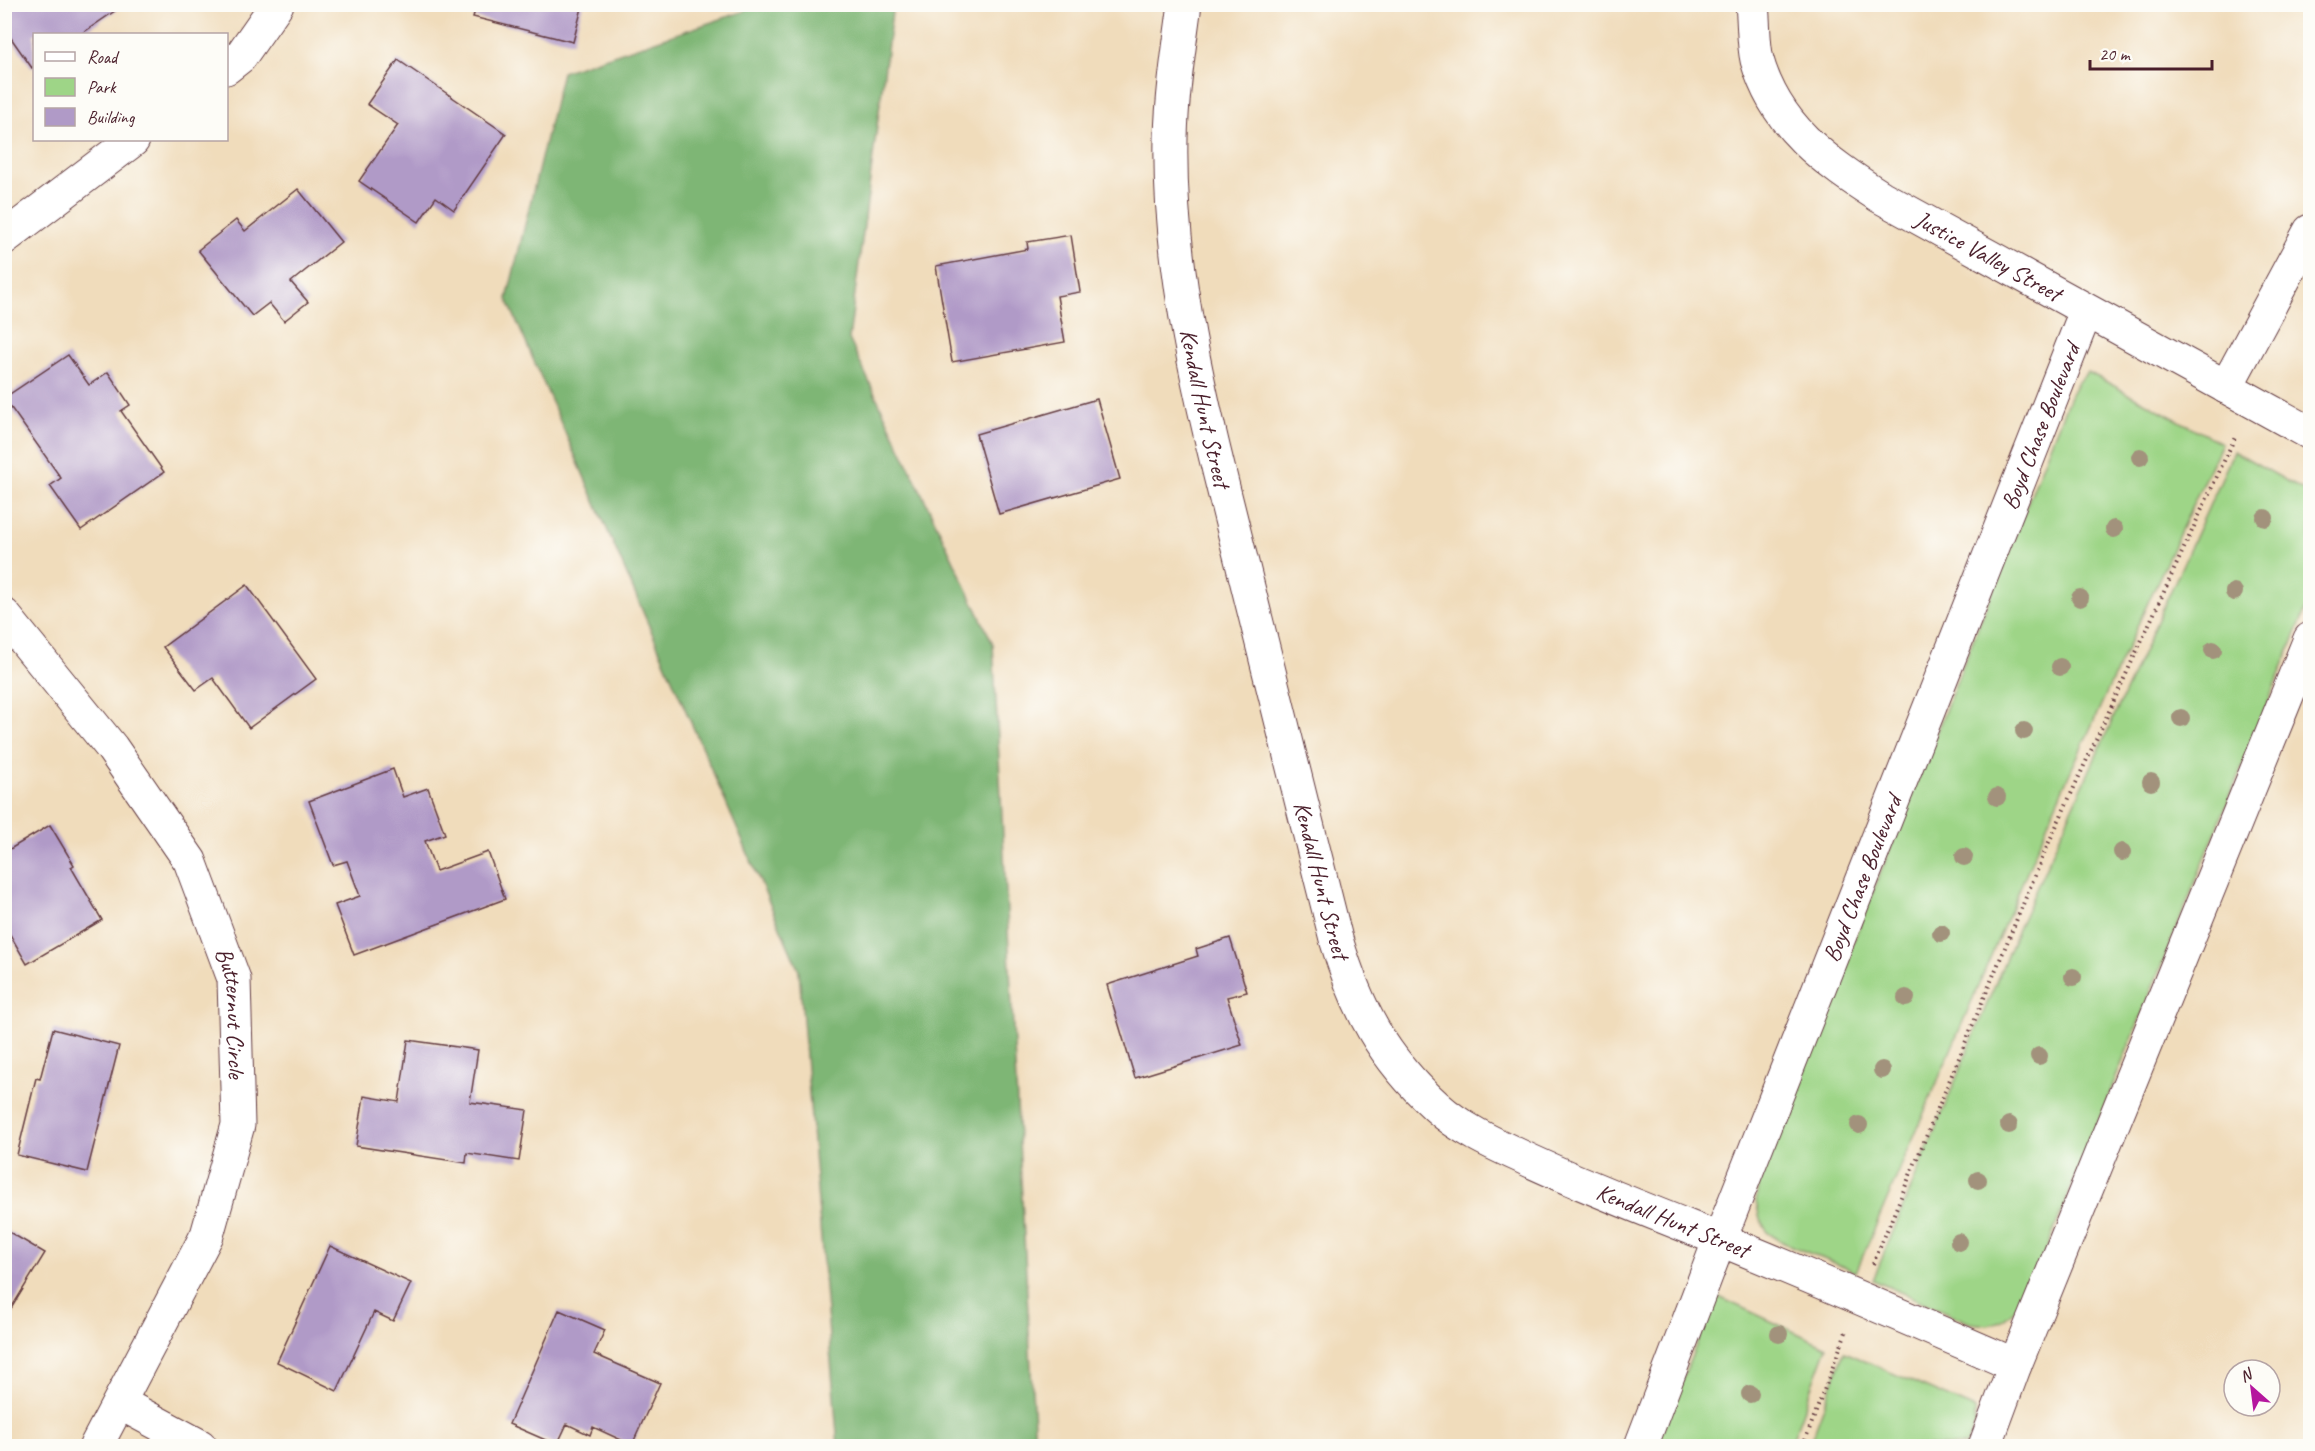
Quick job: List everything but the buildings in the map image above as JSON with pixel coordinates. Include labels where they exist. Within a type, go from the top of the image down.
[{"type":"street","points":[[228,66],[240,57],[278,4]]},
{"type":"street","name":"Kendall Hunt Street","points":[[1185,4],[1175,74],[1171,138],[1174,216],[1185,309],[1216,457],[1350,986],[1372,1029],[1401,1072],[1438,1109],[1481,1137],[1562,1176],[1720,1239],[2015,1365]]},
{"type":"street","name":"Justice Valley Street","points":[[1752,4],[1757,59],[1772,97],[1796,133],[1827,163],[1881,197],[2310,433]]},
{"type":"street","points":[[4,238],[132,141]]},
{"type":"street","points":[[2240,395],[2310,231]]},
{"type":"street","name":"Boyd Chase Boulevard","points":[[1641,1446],[1720,1239],[2086,311]]},
{"type":"street","name":"Butternut Circle","points":[[4,615],[112,748],[190,861],[234,980],[238,1125],[207,1235],[96,1446]]},
{"type":"street","points":[[1985,1446],[2015,1365],[2310,639]]},
{"type":"street","points":[[120,1403],[200,1446]]},
{"type":"path","points":[[1803,1446],[1858,1298],[2240,395]]},
{"type":"green space","points":[[746,5],[893,5],[849,339],[993,644],[1035,1446],[838,1446],[799,971],[507,299],[562,72],[745,11]]},
{"type":"green space","points":[[2088,372],[2221,443],[2058,799],[1856,1272],[1784,1243],[1768,1233],[1760,1219],[1756,1202],[1759,1179],[2070,396],[2077,383]]},
{"type":"green space","points":[[2234,451],[2310,494],[2310,599],[2023,1302],[2001,1321],[1988,1325],[1970,1323],[1873,1280],[2017,931]]},
{"type":"green space","points":[[1719,1297],[1827,1347],[1790,1446],[1656,1446],[1712,1305]]},
{"type":"green space","points":[[1844,1352],[1975,1409],[1975,1423],[1966,1446],[1809,1446]]}]
